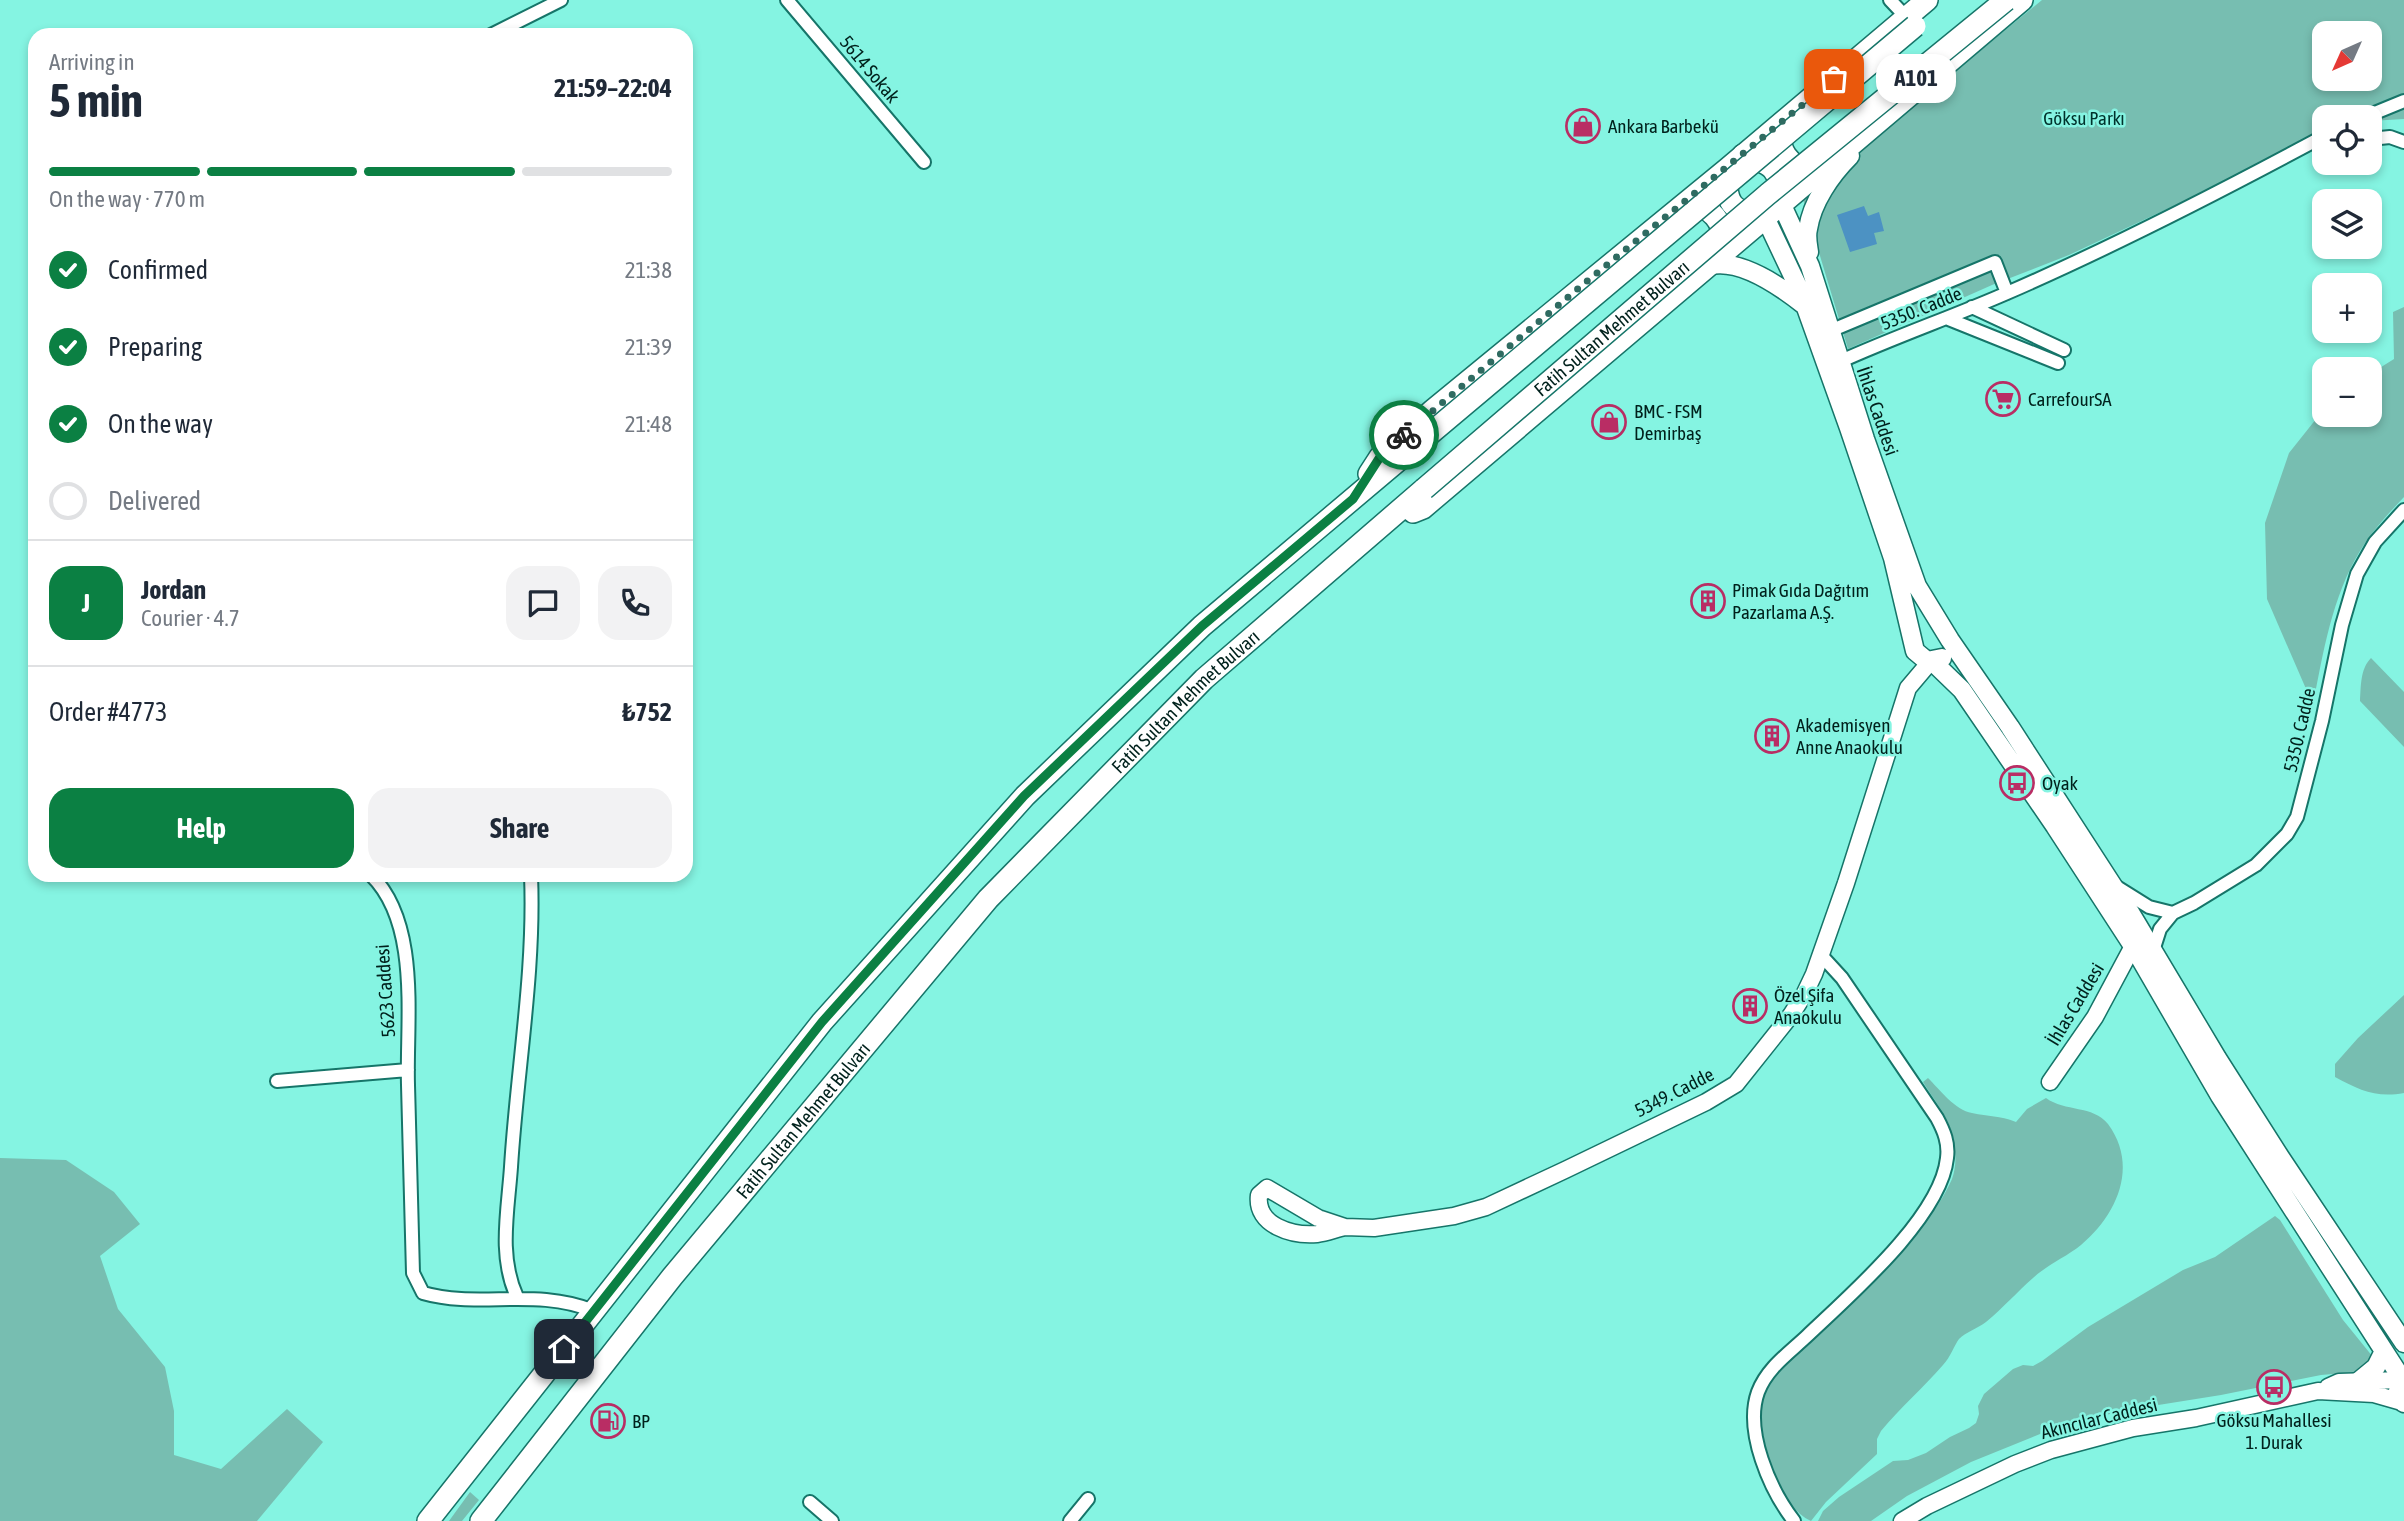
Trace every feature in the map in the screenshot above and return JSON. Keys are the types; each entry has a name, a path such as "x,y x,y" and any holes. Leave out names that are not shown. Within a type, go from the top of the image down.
{"highway":[{"path":"1353,499 1380,457 1398,441 1927,0"},
{"name":"Fatih Sultan Mehmet Bulvarı","path":"428,1521 822,1022 1024,796 1202,626 1945,0"},
{"name":"Fatih Sultan Mehmet Bulvarı","path":"481,1521 672,1277 988,899 1204,679 1768,194 2006,0"},
{"path":"1377,529 1423,508 2022,0"},
{"path":"1783,121 1780,139 1786,156 1802,168 1822,169"},
{"path":"1735,162 1768,164 1775,170 1779,178 1773,210"},
{"path":"1735,162 1726,192 1735,208 1742,212 1773,210"},
{"path":"1681,205 1701,207 1717,218 1723,240 1713,261"}],"main road":[{"path":"1810,266 1807,230 1827,185 1837,169 1914,90"},
{"name":"İhlas Caddesi","path":"1773,210 1810,266 1839,362 1917,586 2111,882 2152,958"},
{"name":"İhlas Caddesi","path":"1773,210 1893,558 1923,655"},
{"path":"1713,261 1734,266 1783,289 1804,305"},
{"path":"1923,655 1944,657 1948,652 1946,634 1926,628 1917,634 1923,655 1962,690 2133,946 2152,958 2402,1340"},
{"path":"2152,958 2220,1096 2403,1379 2398,1391 2403,1402"},
{"path":"2359,1381 2376,1367 2384,1351"}],"street":[{"path":"505,28 561,0"},
{"name":"5614 Sokak","path":"787,0 924,162"},
{"path":"1890,0 1907,18"},
{"path":"2382,110 2404,101"},
{"path":"2382,137 2390,136 2404,142"},
{"name":"5350. Cadde","path":"1839,362 2101,251 2312,142"},
{"name":"5350. Cadde","path":"2244,179 2312,151"},
{"path":"1830,331 1995,262 2007,293"},
{"path":"1972,307 2064,350"},
{"path":"1945,318 2058,363"},
{"name":"5350. Cadde","path":"2152,958 2160,929 2173,913 2256,865 2287,834 2297,817 2319,733 2342,625 2357,575 2375,542 2404,510"},
{"name":"5349. Cadde","path":"1345,1227 1319,1234 1285,1231 1264,1216 1259,1206 1259,1195 1267,1188 1318,1218 1345,1227 1374,1228 1454,1216 1486,1207 1736,1084 1791,1015 1805,993 1846,883 1908,688 1923,655"},
{"name":"5623 Caddesi","path":"379,882 389,900 403,944 410,1012 408,1070 413,1273 422,1293 440,1298 517,1297"},
{"path":"531,882 529,961 513,1127 505,1258 509,1281 517,1297 572,1302 594,1311"},
{"path":"2111,882 2149,907 2173,913"},
{"name":"İhlas Caddesi","path":"2050,1082 2095,1017 2133,946"},
{"path":"1794,1521 1770,1483 1760,1454 1754,1412 1758,1393 1769,1371 1836,1308 1909,1231 1932,1200 1947,1159 1945,1134 1937,1118 1842,978 1821,954"},
{"path":"277,1081 408,1070"},
{"name":"Akıncılar Caddesi","path":"1902,1521 1979,1480 2051,1450 2133,1428 2196,1418 2318,1391 2339,1382 2403,1379"},
{"name":"Akıncılar Caddesi","path":"2318,1391 2374,1394 2403,1402"},
{"path":"1070,1521 1088,1499"},
{"path":"810,1502 832,1521"}],"green space":[{"name":"Göksu Parkı","path":"2042,0 2404,0 2404,119 2382,120 2382,105 2312,105 2312,136 2199,194 2069,255 1992,285 1848,349 1802,196"},
{"path":"2404,307 2404,497 2365,544 2342,587 2330,626 2313,705 2267,599 2265,523 2289,453 2312,424 2312,427 2382,427 2382,366 2394,359 2393,312"},
{"path":"2371,658 2404,692 2404,747 2360,701 2363,673"},
{"path":"2404,995 2404,1093 2368,1092 2335,1077 2335,1064 2358,1038"},
{"path":"1928,1078 1954,1104 1972,1113 2016,1122 2027,1109 2046,1098 2102,1118 2117,1140 2122,1156 2120,1189 2114,1205 2094,1233 2081,1245 2038,1273 1986,1322 1959,1339 1946,1362 1881,1431 1877,1439 1877,1454 1826,1502 1811,1521 1791,1504 1775,1474 1762,1427 1763,1398 1775,1374 1830,1324 1898,1253 1919,1230 1945,1193 1955,1169 1954,1143 1944,1116 1923,1082"},
{"path":"0,1158 66,1160 114,1192 140,1224 100,1256 118,1309 165,1367 174,1411 174,1455 221,1469 287,1409 323,1442 257,1521 0,1521"},
{"path":"2275,1216 2343,1320 2373,1357 2373,1361 2356,1372 2321,1375 2127,1410 2076,1422 1971,1462 1907,1496 1871,1521 1818,1521 1823,1511 1839,1497 1893,1461 1908,1460 1926,1453 1976,1423 1978,1406 1984,1394 2013,1369 2023,1365 2033,1366 2042,1361 2088,1327 2183,1270 2215,1257"},
{"path":"470,1492 479,1500 462,1521 449,1521"}],"shaded area":[{"path":"1864,206 1868,216 1879,212 1884,231 1874,233 1877,244 1850,252 1837,215"}],"way so far":[{"path":"1404,435 1834,79"}],"place":[{"name":"A101","path":"1834,79"},
{"name":"Ankara Barbekü","path":"1583,126"},
{"name":"CarrefourSA","path":"2003,399"},
{"name":"BMC - FSM Demirbaş","path":"1609,422"},
{"name":"Pimak Gıda Dağıtım Pazarlama A.Ş.","path":"1708,601"},
{"name":"Akademisyen Anne Anaokulu","path":"1772,736"},
{"name":"Oyak","path":"2017,783"},
{"name":"Özel Şifa Anaokulu","path":"1750,1006"},
{"name":"Göksu Mahallesi 1. Durak","path":"2274,1387"},
{"name":"BP","path":"608,1421"}],"route":[{"path":"564,1349 822,1022 1024,796 1202,626 1353,499 1380,457 1404,435"}]}
